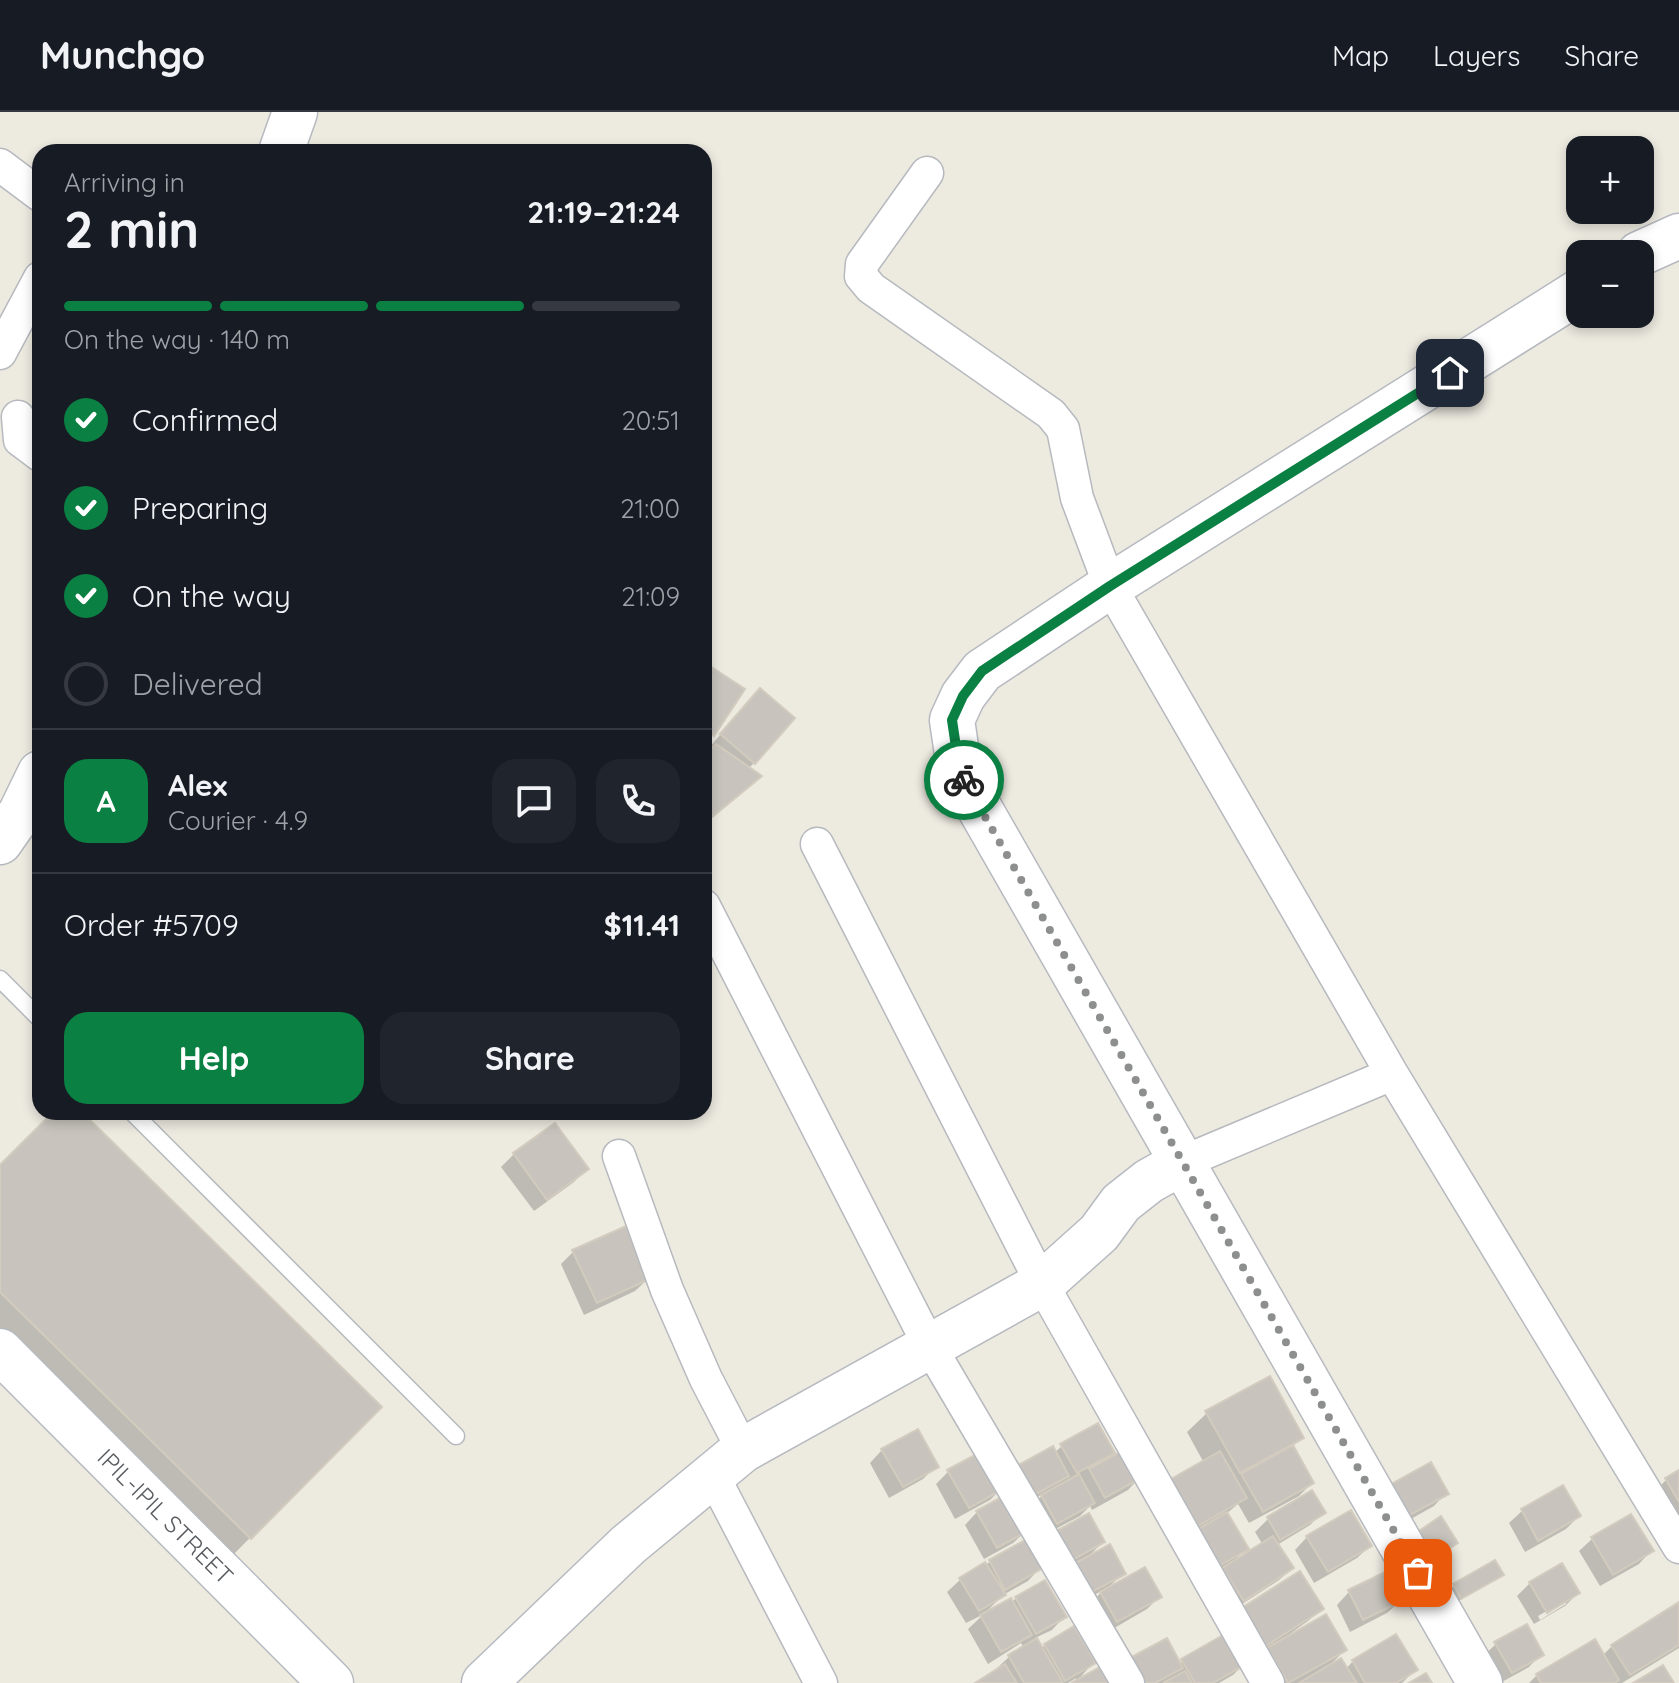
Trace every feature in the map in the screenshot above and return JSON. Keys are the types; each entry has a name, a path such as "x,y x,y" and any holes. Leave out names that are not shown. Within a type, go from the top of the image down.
{"street":[{"path":"284,144 295,112"},
{"path":"0,165 32,189"},
{"path":"927,173 862,264 861,276 871,288 1051,414 1063,429 1077,498 1110,586 1392,1074 1679,1547"},
{"path":"1654,247 1679,236"},
{"path":"0,353 32,293"},
{"path":"1480,1683 960,774 952,720 963,696 982,671 1110,586 1566,300"},
{"path":"19,414 20,440 32,449"},
{"path":"0,842 32,789"},
{"path":"817,844 1042,1284 1268,1683"},
{"path":"712,922 929,1345 1128,1683"},
{"path":"484,1683 628,1545 728,1462 929,1345 1042,1284 1099,1233 1121,1203 1149,1181 1183,1162 1392,1074"},
{"path":"619,1156 667,1290 706,1379 728,1462 821,1683"},
{"name":"IPIL-IPIL STREET","path":"0,1351 331,1683"}],"lane":[{"path":"0,979 32,1011"},
{"path":"140,1120 456,1436"}],"building":[{"path":"712,667 745,689 714,736 712,735"},
{"path":"760,688 795,718 755,764 720,734"},
{"path":"716,744 762,776 712,817 712,748"},
{"path":"45,1120 90,1120 382,1407 251,1539 0,1292 0,1165"},
{"path":"555,1123 589,1169 547,1200 513,1153"},
{"path":"626,1226 650,1279 597,1303 572,1250"},
{"path":"1270,1376 1304,1438 1240,1473 1205,1411"},
{"path":"1098,1423 1115,1453 1077,1473 1060,1444"},
{"path":"918,1429 939,1467 903,1487 881,1449"},
{"path":"1293,1445 1314,1483 1263,1512 1241,1474"},
{"path":"1053,1446 1069,1476 1031,1497 1015,1467"},
{"path":"1127,1448 1143,1477 1105,1498 1089,1469"},
{"path":"984,1450 1005,1488 969,1508 947,1470"},
{"path":"1220,1451 1247,1498 1198,1526 1171,1479"},
{"path":"1431,1462 1449,1494 1406,1517 1388,1486"},
{"path":"1679,1470 1679,1502 1665,1478"},
{"path":"1079,1474 1095,1503 1057,1524 1041,1495"},
{"path":"1563,1485 1581,1516 1538,1541 1521,1509"},
{"path":"1312,1490 1326,1513 1280,1540 1267,1517"},
{"path":"1007,1494 1028,1531 997,1548 976,1511"},
{"path":"1351,1510 1372,1546 1328,1572 1306,1536"},
{"path":"1227,1512 1249,1549 1219,1566 1197,1530"},
{"path":"1089,1513 1105,1542 1067,1563 1051,1534"},
{"path":"1631,1514 1654,1551 1613,1575 1591,1537"},
{"path":"1441,1516 1458,1543 1433,1559 1416,1533"},
{"path":"1273,1536 1294,1568 1244,1601 1222,1568"},
{"path":"1027,1539 1043,1568 1005,1590 989,1560"},
{"path":"1110,1544 1126,1574 1088,1594 1072,1565"},
{"path":"1495,1560 1504,1575 1461,1599 1453,1584"},
{"path":"985,1562 1006,1595 979,1611 959,1578"},
{"path":"1562,1563 1580,1593 1547,1613 1529,1582"},
{"path":"1145,1567 1162,1597 1117,1622 1100,1592"},
{"path":"1300,1571 1324,1609 1264,1647 1240,1609"},
{"path":"1387,1571 1402,1601 1363,1620 1348,1590"},
{"path":"1045,1580 1067,1617 1036,1634 1015,1597"},
{"path":"1011,1598 1032,1635 1001,1652 980,1615"},
{"path":"1679,1602 1679,1645 1630,1675 1611,1645"},
{"path":"1326,1614 1347,1650 1288,1683 1267,1648"},
{"path":"1527,1624 1544,1655 1512,1673 1494,1642"},
{"path":"1074,1626 1096,1663 1065,1681 1044,1644"},
{"path":"1230,1631 1248,1663 1213,1683 1195,1683 1181,1659"},
{"path":"1396,1634 1418,1670 1396,1683 1365,1683 1352,1660"},
{"path":"1037,1638 1063,1683 1024,1683 1008,1655"},
{"path":"1167,1638 1183,1668 1155,1683 1142,1683 1128,1659"},
{"path":"1595,1639 1619,1680 1615,1683 1541,1683 1536,1674"},
{"path":"1341,1658 1357,1683 1299,1683"},
{"path":"1005,1664 1017,1683 975,1683"},
{"path":"1663,1665 1674,1683 1633,1683"},
{"path":"1100,1667 1109,1683 1071,1683"},
{"path":"1185,1671 1192,1683 1163,1683"},
{"path":"1426,1673 1432,1683 1409,1683"}],"way so far":[{"path":"964,780 1418,1573"}],"route":[{"path":"964,780 960,774 952,720 963,696 982,671 1110,586 1450,373"}]}
